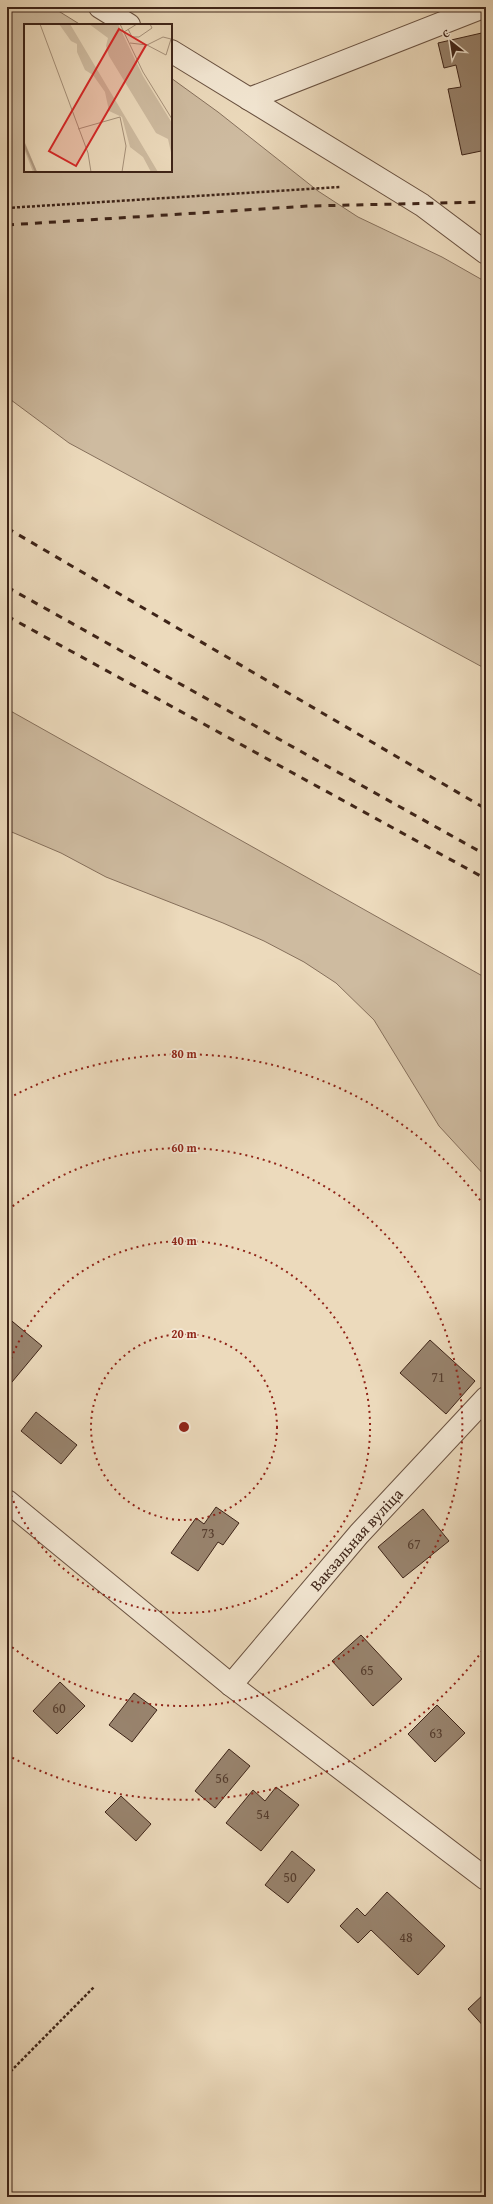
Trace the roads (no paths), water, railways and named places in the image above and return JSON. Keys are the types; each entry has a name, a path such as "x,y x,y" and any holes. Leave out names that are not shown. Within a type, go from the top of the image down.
{"street":[{"path":"100,7 127,24"},
{"path":"249,99 483,7"},
{"path":"172,52 422,205 486,253"},
{"name":"Вакзальная вуліца","path":"230,1685 359,1534 486,1398"},
{"path":"7,1501 230,1685 486,1879"}],"railway":[{"path":"7,225 309,206 486,202"},
{"path":"7,528 486,809"},
{"path":"7,587 486,855"},
{"path":"7,616 486,879"}]}
